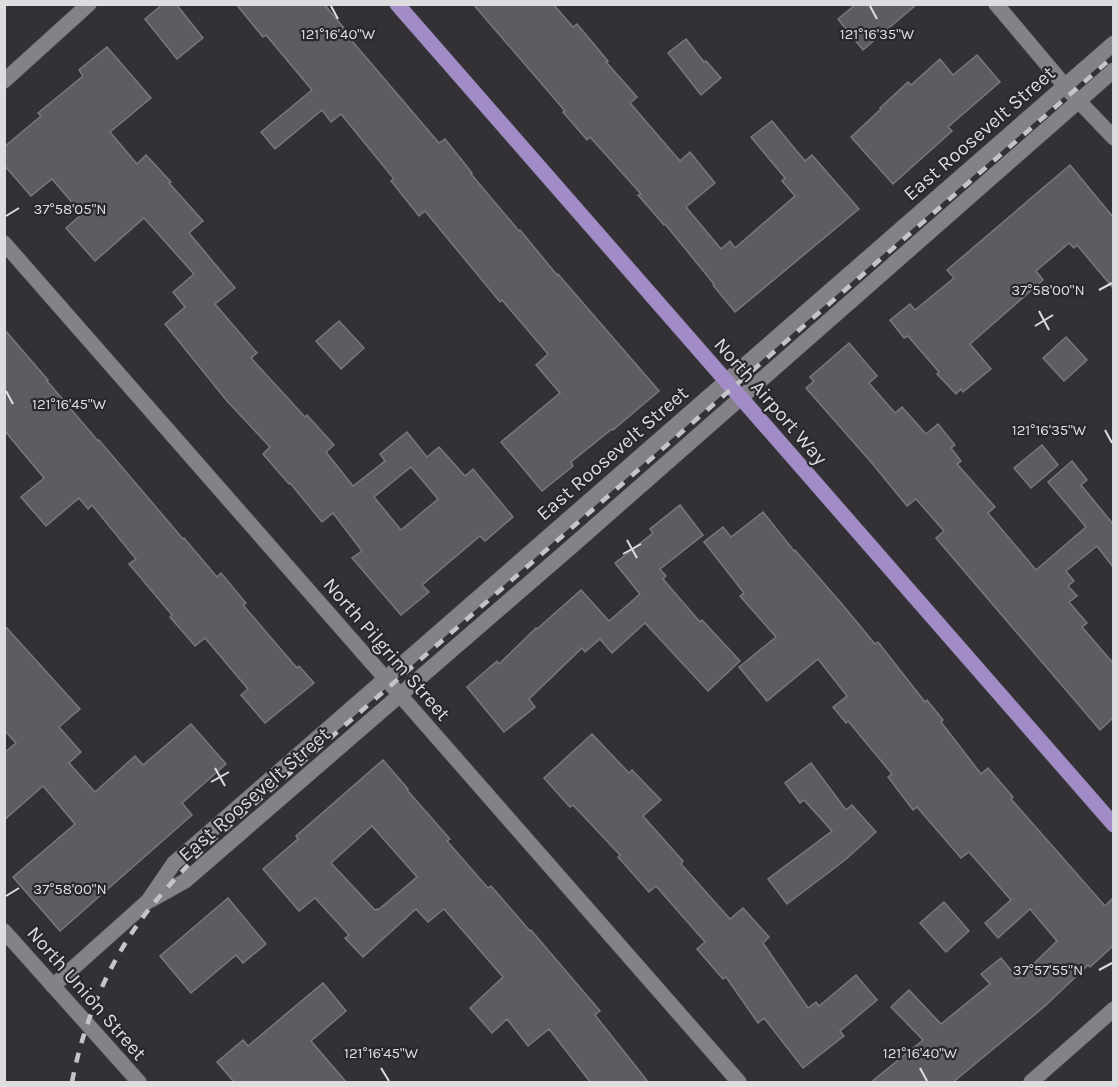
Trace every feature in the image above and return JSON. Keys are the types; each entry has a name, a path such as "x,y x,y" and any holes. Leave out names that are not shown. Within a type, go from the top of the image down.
{"main road":[{"name":"North Airport Way","path":"397,4 1113,825"}],"street":[{"path":"4,81 89,4"},
{"path":"996,4 1113,138"},
{"name":"East Roosevelt Street","path":"148,901 174,862 1113,43"},
{"name":"East Roosevelt Street","path":"53,986 148,901 185,881 1113,70"},
{"name":"North Pilgrim Street","path":"4,243 739,1083"},
{"name":"North Union Street","path":"4,931 138,1083"},
{"path":"1031,1083 1113,1009"}],"building":[{"path":"163,4 176,4 203,38 177,59 145,19"},
{"path":"236,4 324,4 348,33 346,34 439,143 445,139 519,231 659,391 571,462 573,466 542,491 501,442 560,393 536,365 548,354 502,300 500,302 425,211 419,216 391,181 394,179 341,114 331,122 322,110 275,149 261,132 312,90 266,35 263,37"},
{"path":"473,4 553,4 573,27 577,24 637,97 630,103 680,161 690,152 715,183 686,207 721,249 730,241 735,248 795,196 782,181 785,178 751,137 772,121 805,161 812,155 859,209 735,312 665,224 638,195 641,194 590,137 587,140"},
{"path":"856,4 917,4 863,50 838,19"},
{"path":"686,39 704,62 706,61 721,78 701,95 668,53"},
{"path":"107,47 151,98 110,132 137,164 146,155 203,221 189,233 235,288 215,304 257,353 251,358 334,445 326,452 353,486 385,461 380,454 407,432 427,457 439,447 465,476 473,469 513,517 485,541 480,536 422,585 429,592 401,615 352,558 362,551 333,513 322,522 263,454 270,447 227,401 165,324 185,307 173,292 194,274 144,218 95,261 66,228 82,214 52,179 31,196 4,165 4,147 41,116 38,113 83,76 79,70","holes":["411,467 438,499 401,530 374,497"]},
{"path":"977,55 1000,82 948,127 952,131 893,184 851,137 908,82 911,85 940,59 953,75"},
{"path":"1070,165 1113,217 1113,288 1077,245 1074,248 1069,243 1036,271 1043,280 970,344 991,369 963,392 961,389 956,394 937,374 939,372 908,336 904,338 890,320 910,304 915,310 954,278 947,270"},
{"path":"339,321 364,348 341,369 316,341"},
{"path":"4,329 183,539 217,577 221,573 246,603 243,605 297,668 299,666 314,683 265,723 241,695 248,689 205,638 195,646 170,617 172,615 129,564 136,559 92,505 88,509 79,498 46,526 21,497 44,478 4,430"},
{"path":"1066,337 1087,360 1064,381 1043,358"},
{"path":"849,343 877,376 869,383 895,413 902,407 926,434 938,424 955,445 951,448 961,461 957,464 995,507 988,513 1036,570 1086,527 1048,482 1072,461 1087,480 1081,485 1113,524 1113,567 1097,546 1066,571 1074,581 1068,586 1077,596 1069,602 1087,623 1082,627 1113,663 1113,718 1100,730 936,538 944,531 916,499 907,506 806,388 814,381 810,377"},
{"path":"1042,445 1058,465 1031,488 1014,468"},
{"path":"680,505 703,535 660,569 666,576 663,579 700,622 702,620 740,661 708,691 645,623 612,653 600,639 585,652 582,648 529,699 535,707 504,732 467,687 497,661 499,664 536,628 581,590 609,621 640,594 615,563 653,533 650,529"},
{"path":"763,512 875,644 878,642 925,702 927,700 981,774 988,768 1013,797 1011,799 1105,906 1113,898 1113,946 952,1083 870,1083 923,1040 891,1007 909,990 941,1024 990,984 981,974 1001,958 1018,979 1057,941 1030,909 998,938 985,923 1011,900 969,852 961,858 917,807 913,810 888,777 892,774 848,721 846,723 833,707 847,696 818,659 767,701 739,667 776,637 740,596 744,593 704,542 723,527 731,537"},
{"path":"4,625 80,709 59,727 81,752 69,763 95,792 135,756 143,765 191,724 226,764 182,803 192,815 60,931 13,877 75,824 43,786 4,820 4,753 16,743 4,730"},
{"path":"592,734 629,773 632,770 661,800 643,816 683,861 681,864 730,919 743,908 769,937 763,943 808,1008 816,1002 819,1006 856,975 877,1000 840,1031 844,1036 803,1068 764,1018 758,1023 726,977 723,979 697,949 705,942 656,886 649,892 618,857 620,855 573,805 570,807 544,778"},
{"path":"383,760 450,839 447,841 488,888 491,886 531,930 600,1011 595,1015 649,1083 591,1083 549,1029 528,1046 507,1019 492,1033 470,1008 503,977 444,909 428,922 416,909 363,957 345,938 349,935 315,898 299,911 263,869 298,839 296,836","holes":["372,826 417,877 378,910 375,910 331,863"]},
{"path":"811,763 846,810 852,805 876,832 845,860 787,904 768,879 832,831 804,800 800,803 785,783"},
{"path":"228,898 266,944 243,963 236,955 191,993 160,956"},
{"path":"944,902 969,931 946,952 920,923"},
{"path":"323,983 346,1011 311,1041 347,1083 235,1083 217,1062 243,1040 248,1046"}],"railway":[{"path":"72,1082 91,1013 111,969 150,908 205,847 1114,56"}]}
